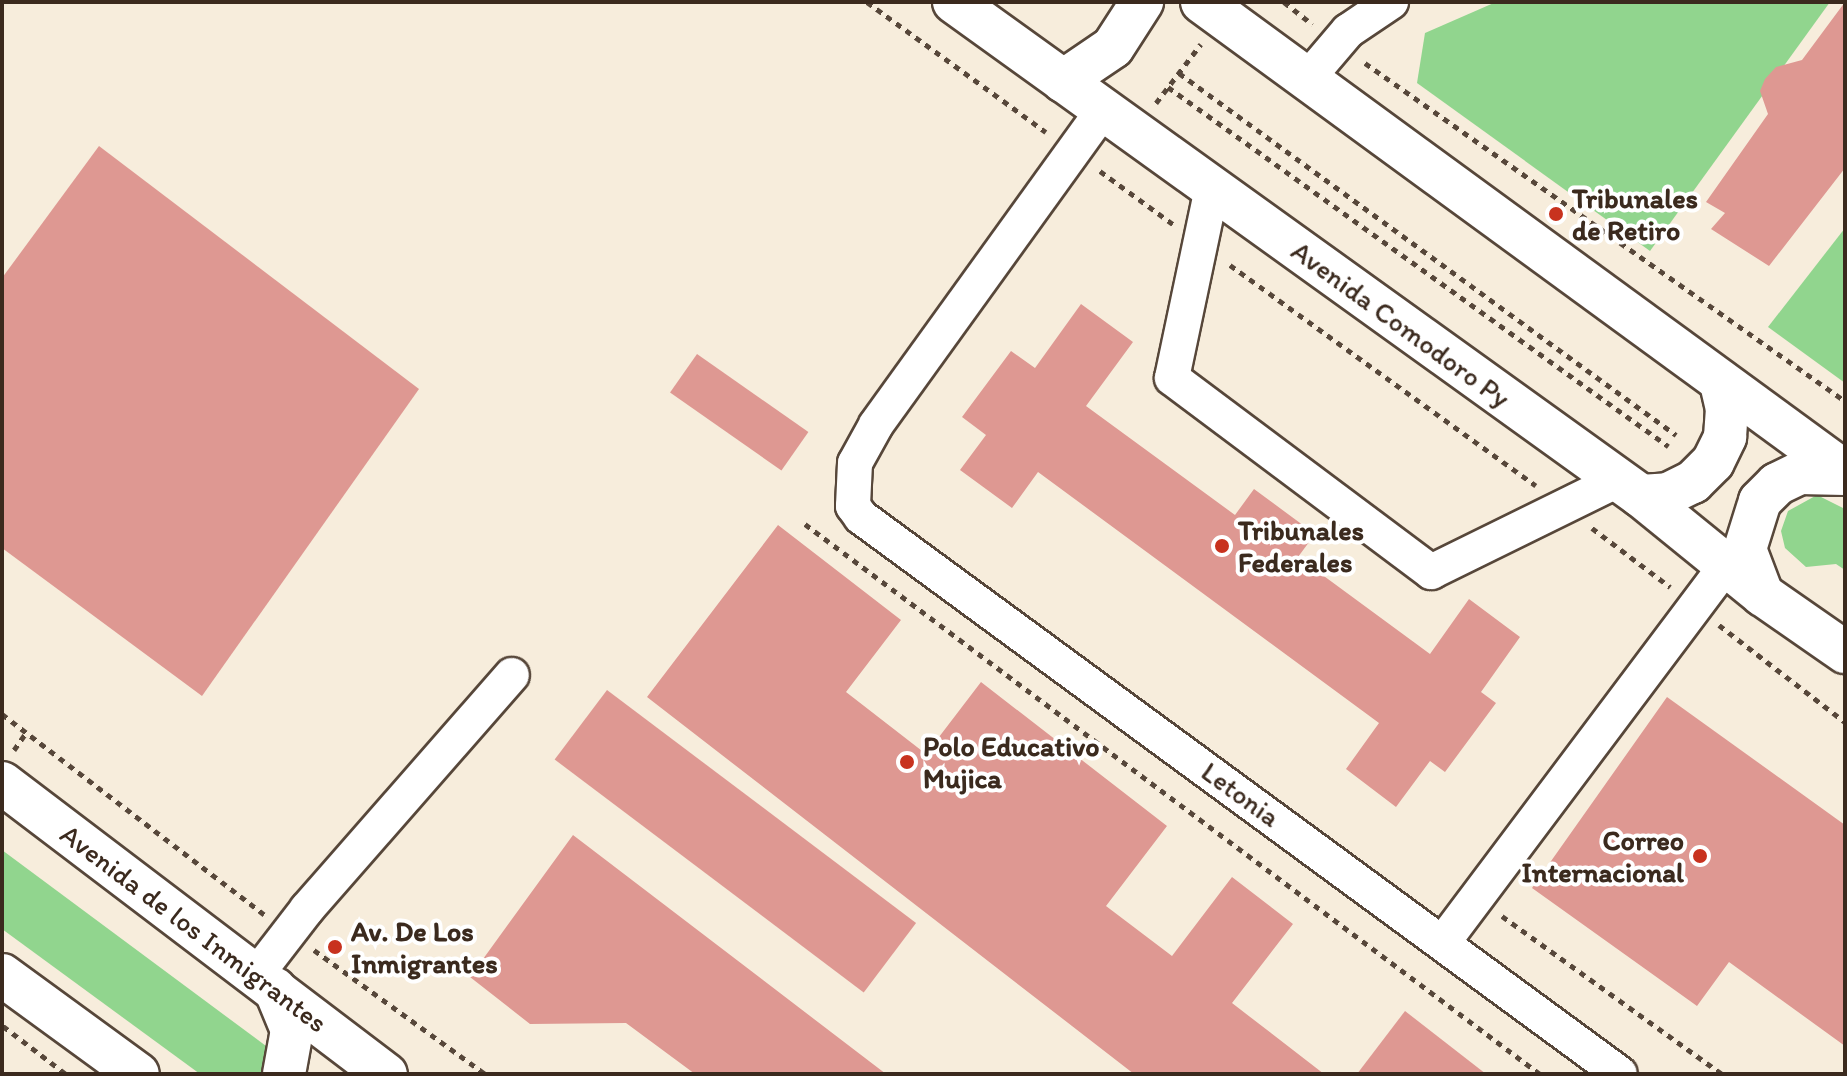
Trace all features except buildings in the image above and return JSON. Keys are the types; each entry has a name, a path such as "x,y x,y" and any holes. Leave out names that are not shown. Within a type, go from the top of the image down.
{"main road":[{"name":"Avenida Comodoro Py","path":"954,2 1630,488 1763,595 1839,649"},
{"path":"1063,81 1106,54 1128,31 1142,2"},
{"path":"1211,9 1845,473"},
{"path":"1630,488 1668,494 1693,482 1713,462 1725,437 1727,409 1721,382"},
{"path":"1763,595 1745,549 1760,501 1800,473 1845,473"},
{"name":"Avenida de los Inmigrantes","path":"2,783 386,1074"},
{"path":"2,975 138,1074"},
{"path":"266,981 292,1030 284,1074"}],"street":[{"path":"1308,78 1336,43 1394,3"},
{"path":"1073,152 1119,121"},
{"name":"Letonia","path":"1073,152 876,425 850,479 853,506 861,517 1444,941 1620,1074"},
{"path":"1212,188 1172,378 1431,572 1565,507 1630,488"},
{"path":"1444,941 1693,604 1727,564"},
{"path":"266,981 289,932 512,675"}],"path":[{"path":"867,2 1565,507 1845,722"},
{"path":"1284,2 1336,43 1845,401"},
{"path":"1106,176 1119,121 1168,87 1179,73 1211,9"},
{"path":"1179,73 1676,435"},
{"path":"1168,87 1668,446"},
{"path":"805,524 1540,1074"},
{"path":"2,714 289,932 485,1074"},
{"path":"1476,898 1722,1074"},
{"path":"2,1025 66,1074"}],"green space":[{"path":"1496,2 1830,2 1650,251 1417,83 1425,33"},
{"path":"1845,228 1845,383 1768,327"},
{"path":"1817,495 1845,509 1845,570 1836,564 1806,567 1785,548 1781,531 1788,511"},
{"path":"2,850 266,1046 267,1074 200,1074 2,929"}],"place":[{"name":"Tribunales de Retiro","path":"1556,214"},
{"name":"Tribunales Federales","path":"1222,546"},
{"name":"Polo Educativo Mujica","path":"907,762"},
{"name":"Correo Internacional","path":"1700,856"},
{"name":"Av. De Los Inmigrantes","path":"335,947"}]}
